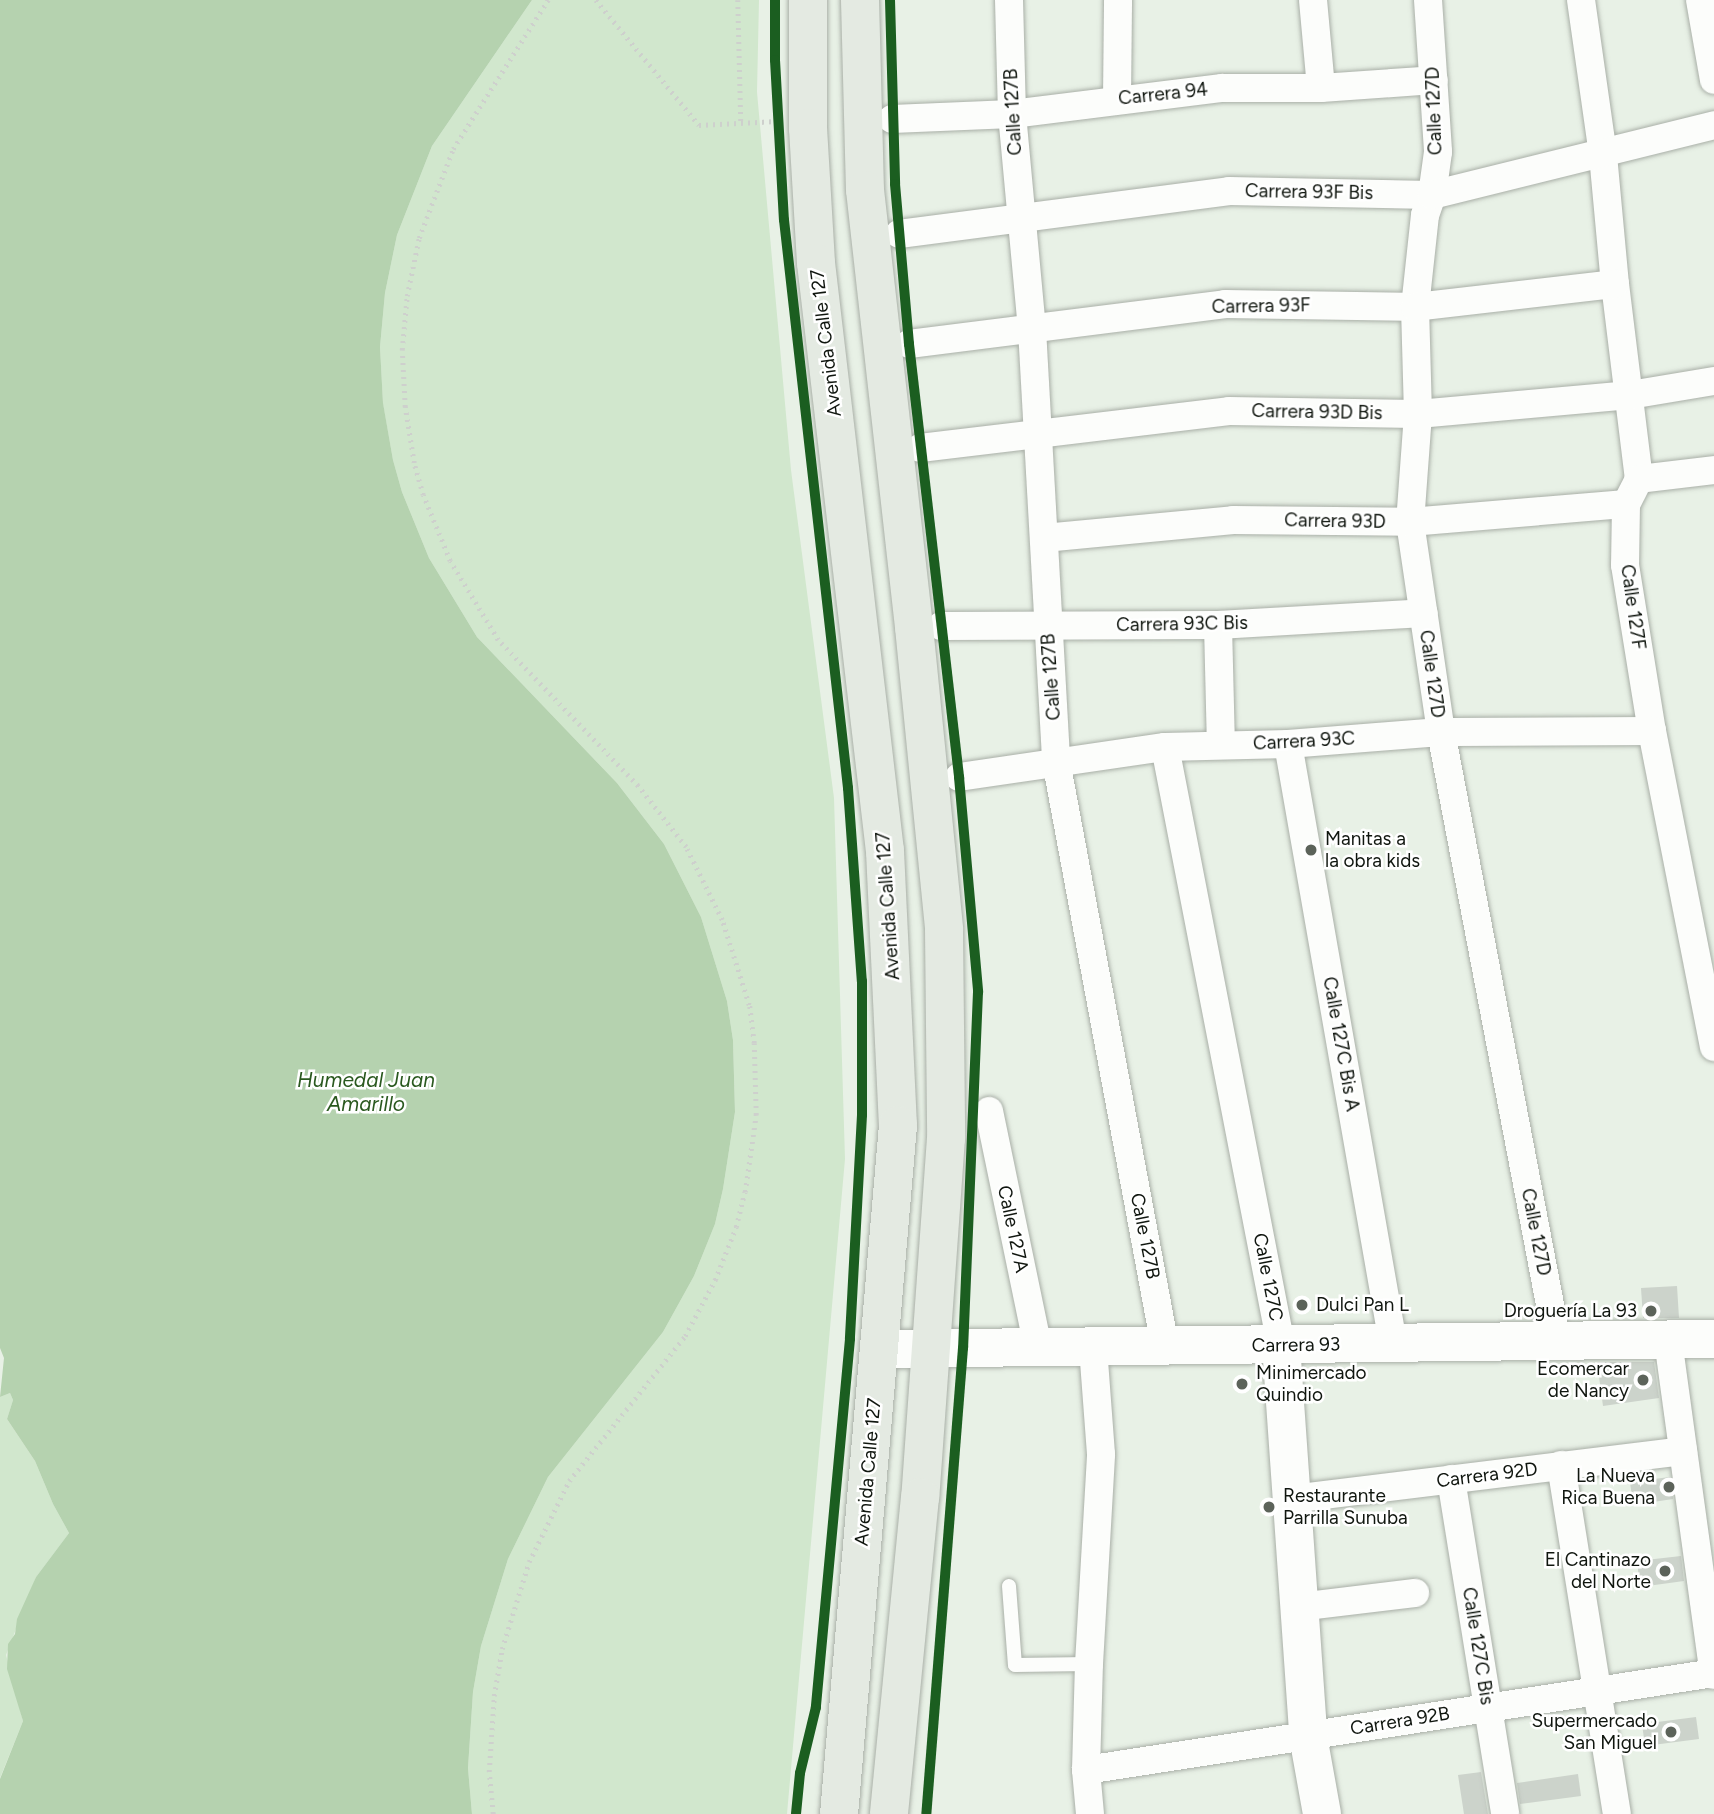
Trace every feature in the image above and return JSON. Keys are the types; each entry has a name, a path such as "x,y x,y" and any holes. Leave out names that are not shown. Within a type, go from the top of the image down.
{"main road":[{"name":"Avenida Calle 127","path":"808,0 808,128 816,263 875,754 892,942 898,1125 839,1814"},
{"path":"860,0 865,190 944,930 946,1138 932,1348 889,1814"}],"street":[{"name":"Calle 127B","path":"1009,0 1012,114 1032,329 1056,761 1165,1346"},
{"path":"1117,99 1118,0"},
{"path":"1313,0 1321,88"},
{"name":"Calle 127D","path":"1428,0 1438,152 1432,195 1425,215 1415,307 1418,414 1410,522 1441,732 1557,1341"},
{"path":"1581,0 1603,155 1615,284 1640,480 1714,470"},
{"path":"1700,0 1714,80"},
{"name":"Carrera 94","path":"892,119 1012,114 1222,88 1321,88 1434,80"},
{"name":"Carrera 93F Bis","path":"899,234 1229,191 1432,195 1603,155 1714,125"},
{"name":"Carrera 93F","path":"908,344 1225,304 1415,307 1615,284"},
{"name":"Carrera 93D Bis","path":"920,448 1229,411 1418,414 1630,395 1714,382"},
{"name":"Calle 127F","path":"1640,480 1626,504 1625,565 1652,731 1705,940 1714,1047"},
{"name":"Carrera 93D","path":"1044,538 1233,520 1410,522 1626,504"},
{"name":"Carrera 93C Bis","path":"941,626 1217,625 1424,613"},
{"path":"1217,625 1221,745"},
{"name":"Carrera 93C","path":"959,777 1165,747 1288,744 1441,732 1652,731"},
{"name":"Calle 127C Bis A","path":"1288,744 1393,1343"},
{"name":"Calle 127C","path":"1165,747 1281,1345 1308,1735 1322,1814"},
{"name":"Calle 127A","path":"989,1111 1038,1347"},
{"name":"Carrera 93","path":"879,1349 1714,1339"},
{"path":"1668,1340 1714,1674"},
{"path":"1090,1814 1086,1770 1089,1664 1101,1454 1093,1347"},
{"name":"Carrera 92D","path":"1292,1499 1683,1451"},
{"path":"1561,1465 1617,1814"},
{"name":"Calle 127C Bis","path":"1451,1479 1505,1814"},
{"path":"1300,1607 1415,1593"},
{"name":"Carrera 92B","path":"1086,1770 1714,1674"}],"lane":[{"path":"1009,1586 1014,1665 1089,1664"}],"path":[{"path":"596,0 699,125 778,121"},
{"path":"738,0 741,123"},
{"path":"493,1814 489,1772 494,1696 502,1650 529,1562 569,1480 685,1336 711,1289 736,1227 750,1165 756,1115 754,1043 749,1005 722,920 686,847 638,786 498,640 450,561 423,495 414,463 405,407 402,350 407,296 419,238 453,149 546,1"},
{"path":"778,109 779,133"}],"shaded area":[{"path":"532,0 759,0 757,92 791,470 834,798 845,1159 787,1814 472,1814 468,1768 473,1692 481,1646 508,1559 548,1477 663,1332 694,1276 715,1224 735,1112 733,1040 727,1001 701,917 664,844 617,783 477,637 429,558 402,492 393,460 383,404 380,347 385,293 397,235 432,146"},
{"path":"10,1393 13,1400 7,1419 35,1461 69,1533 36,1577 6,1655 23,1721 0,1778 0,1397"}],"water":[{"name":"Humedal Juan Amarillo","path":"0,0 532,0 432,146 397,235 385,293 380,347 383,403 393,460 402,492 429,558 477,637 617,783 664,844 701,917 727,1001 733,1040 735,1112 715,1224 694,1276 663,1332 548,1477 508,1559 481,1646 473,1692 468,1768 472,1814 0,1814 0,1779 23,1721 7,1669 8,1644 15,1634 17,1619 36,1577 69,1533 35,1461 7,1419 13,1400 10,1393 0,1397 4,1358 0,1348"}],"building":[{"path":"1677,1286 1679,1318 1643,1318 1641,1288"},
{"path":"1597,1362 1654,1362 1659,1398 1603,1406"},
{"path":"1670,1477 1673,1499 1633,1505 1630,1482"},
{"name":"El Cantinazo del Norte","path":"1681,1556 1684,1581 1640,1587 1637,1561"},
{"name":"Supermercado San Miguel","path":"1696,1717 1699,1739 1645,1746 1642,1724"},
{"path":"1481,1772 1488,1814 1464,1814 1458,1775"},
{"path":"1578,1774 1581,1796 1520,1804 1517,1783"}],"cycle path":[{"path":"775,0 775,60 784,220 848,788 862,981 862,1115 850,1339 816,1707 800,1773 796,1814"},
{"path":"890,0 895,184 909,344 959,777 978,992 963,1348 926,1814"}],"place":[{"name":"Manitas a la obra kids","path":"1311,850"},
{"name":"Dulci Pan L","path":"1302,1305"},
{"name":"Droguería La 93","path":"1651,1311"},
{"name":"Ecomercar de Nancy","path":"1643,1380"},
{"name":"Minimercado Quindio","path":"1242,1384"},
{"name":"La Nueva Rica Buena","path":"1669,1487"},
{"name":"Restaurante Parrilla Sunuba","path":"1269,1507"},
{"name":"El Cantinazo del Norte","path":"1665,1571"},
{"name":"Supermercado San Miguel","path":"1671,1732"}]}
